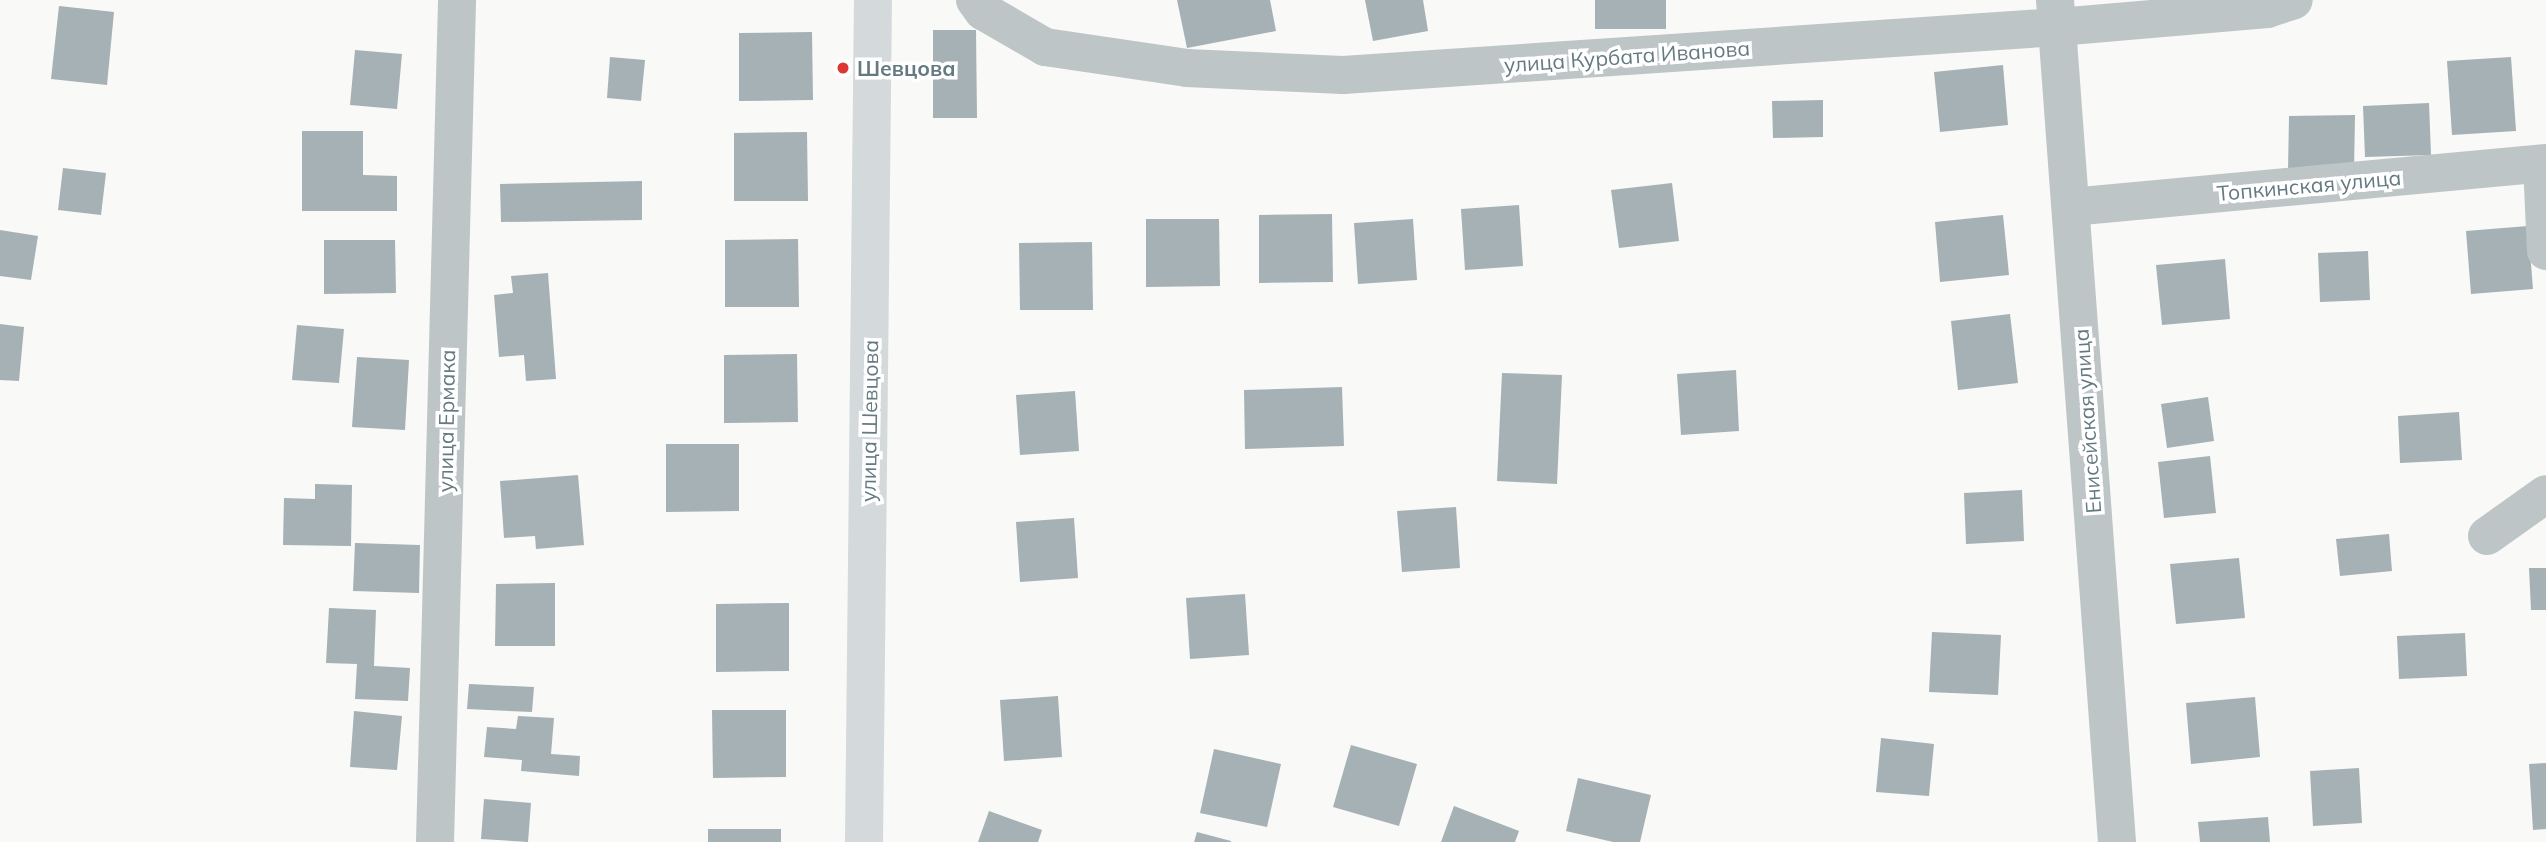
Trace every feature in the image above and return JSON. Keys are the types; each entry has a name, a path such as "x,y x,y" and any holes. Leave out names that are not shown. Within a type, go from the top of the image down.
{"main road":[{"name":"улица Шевцова","path":"864,842 873,0"}],"street":[{"name":"улица Ермака","path":"435,842 457,0"},
{"name":"улица Курбата Иванова","path":"975,0 983,11 1045,47 1187,68 1343,75 2056,14 2267,9 2294,0"},
{"name":"Енисейская улица","path":"2056,14 2117,842"},
{"name":"Топкинская улица","path":"2071,207 2544,163"},
{"path":"2544,163 2546,251"},
{"path":"2487,536 2546,494"}],"building":[{"path":"1177,0 1270,0 1276,31 1187,48"},
{"path":"1365,0 1423,0 1428,31 1373,41"},
{"path":"1595,0 1666,0 1666,29 1595,29"},
{"path":"59,6 114,12 107,85 51,79"},
{"path":"933,30 976,30 977,118 933,118"},
{"path":"812,32 813,100 739,101 739,33"},
{"path":"355,50 402,54 397,109 350,105"},
{"path":"610,57 645,60 641,101 607,98"},
{"path":"2511,57 2516,131 2452,135 2447,61"},
{"path":"2003,65 2008,125 1940,132 1934,72"},
{"path":"1823,100 1823,137 1773,138 1772,101"},
{"path":"2429,103 2431,155 2365,157 2363,106"},
{"path":"2355,115 2354,171 2288,171 2289,116"},
{"path":"302,131 363,131 363,175 397,176 397,211 302,211"},
{"path":"807,132 808,201 734,201 734,133"},
{"path":"63,168 106,173 101,215 58,210"},
{"path":"642,181 642,220 501,222 500,184"},
{"path":"1672,183 1679,241 1619,248 1611,190"},
{"path":"1519,205 1523,266 1465,270 1461,209"},
{"path":"1332,214 1333,282 1259,283 1259,215"},
{"path":"2003,215 2009,275 1940,282 1935,222"},
{"path":"1146,219 1219,219 1220,286 1146,287"},
{"path":"1413,219 1417,280 1358,284 1354,223"},
{"path":"2528,226 2533,289 2471,294 2466,231"},
{"path":"0,230 38,236 31,280 0,276"},
{"path":"798,239 799,307 725,307 725,240"},
{"path":"324,240 395,240 396,293 324,294"},
{"path":"1092,242 1093,310 1020,310 1019,243"},
{"path":"2368,251 2370,300 2320,302 2318,253"},
{"path":"2225,259 2230,319 2162,325 2156,265"},
{"path":"548,273 556,379 526,381 524,355 499,357 494,295 513,293 511,276"},
{"path":"2010,314 2018,383 1958,390 1951,321"},
{"path":"0,324 24,327 19,381 0,380"},
{"path":"297,325 344,329 339,383 292,380"},
{"path":"797,354 798,422 724,423 724,355"},
{"path":"357,357 409,360 405,430 352,427"},
{"path":"1736,370 1739,431 1681,435 1677,374"},
{"path":"1502,373 1562,375 1557,484 1497,481"},
{"path":"1342,387 1344,446 1245,449 1244,390"},
{"path":"1075,391 1079,451 1020,455 1016,395"},
{"path":"2208,397 2214,441 2167,448 2161,404"},
{"path":"2459,412 2462,460 2400,463 2398,416"},
{"path":"666,444 739,444 739,511 666,512"},
{"path":"2210,456 2216,513 2164,518 2158,462"},
{"path":"578,475 584,545 536,549 535,536 504,538 500,481"},
{"path":"315,484 352,485 351,546 283,545 284,498 315,499"},
{"path":"2022,490 2024,541 1966,544 1964,493"},
{"path":"1456,507 1460,568 1402,572 1397,511"},
{"path":"1074,518 1078,578 1020,582 1016,522"},
{"path":"2389,534 2392,571 2340,576 2336,539"},
{"path":"355,543 420,545 419,593 353,591"},
{"path":"2239,558 2245,618 2176,624 2170,564"},
{"path":"2529,568 2546,568 2546,610 2531,610"},
{"path":"555,583 555,646 495,646 496,584"},
{"path":"1245,594 1249,655 1190,659 1186,598"},
{"path":"789,603 789,671 716,672 716,604"},
{"path":"329,608 376,610 374,666 410,668 408,701 355,699 357,664 326,663"},
{"path":"1932,632 2001,635 1998,695 1929,692"},
{"path":"2465,633 2467,676 2399,679 2397,636"},
{"path":"469,684 534,687 532,712 467,709"},
{"path":"1058,696 1062,757 1004,761 1000,700"},
{"path":"2255,697 2260,757 2191,764 2186,703"},
{"path":"712,710 786,710 786,777 713,778"},
{"path":"354,711 402,716 397,770 350,767"},
{"path":"518,716 554,718 551,754 580,756 579,776 521,771 522,760 484,757 487,727 516,729"},
{"path":"1881,738 1934,744 1929,796 1876,792"},
{"path":"1351,745 1417,764 1399,826 1333,807"},
{"path":"1214,749 1281,764 1267,827 1200,813"},
{"path":"2546,763 2546,829 2533,830 2529,764"},
{"path":"2359,768 2362,823 2313,826 2310,771"},
{"path":"1578,778 1651,795 1640,842 1613,842 1566,831"},
{"path":"484,799 531,803 528,842 481,839"},
{"path":"1454,806 1519,831 1515,842 1441,842"},
{"path":"989,811 1042,830 1038,842 978,842"},
{"path":"2268,817 2270,842 2200,842 2198,822"},
{"path":"708,829 781,829 781,842 708,842"},
{"path":"1197,832 1231,841 1231,842 1194,842"}],"place":[{"name":"Шевцова","path":"843,68"}]}
